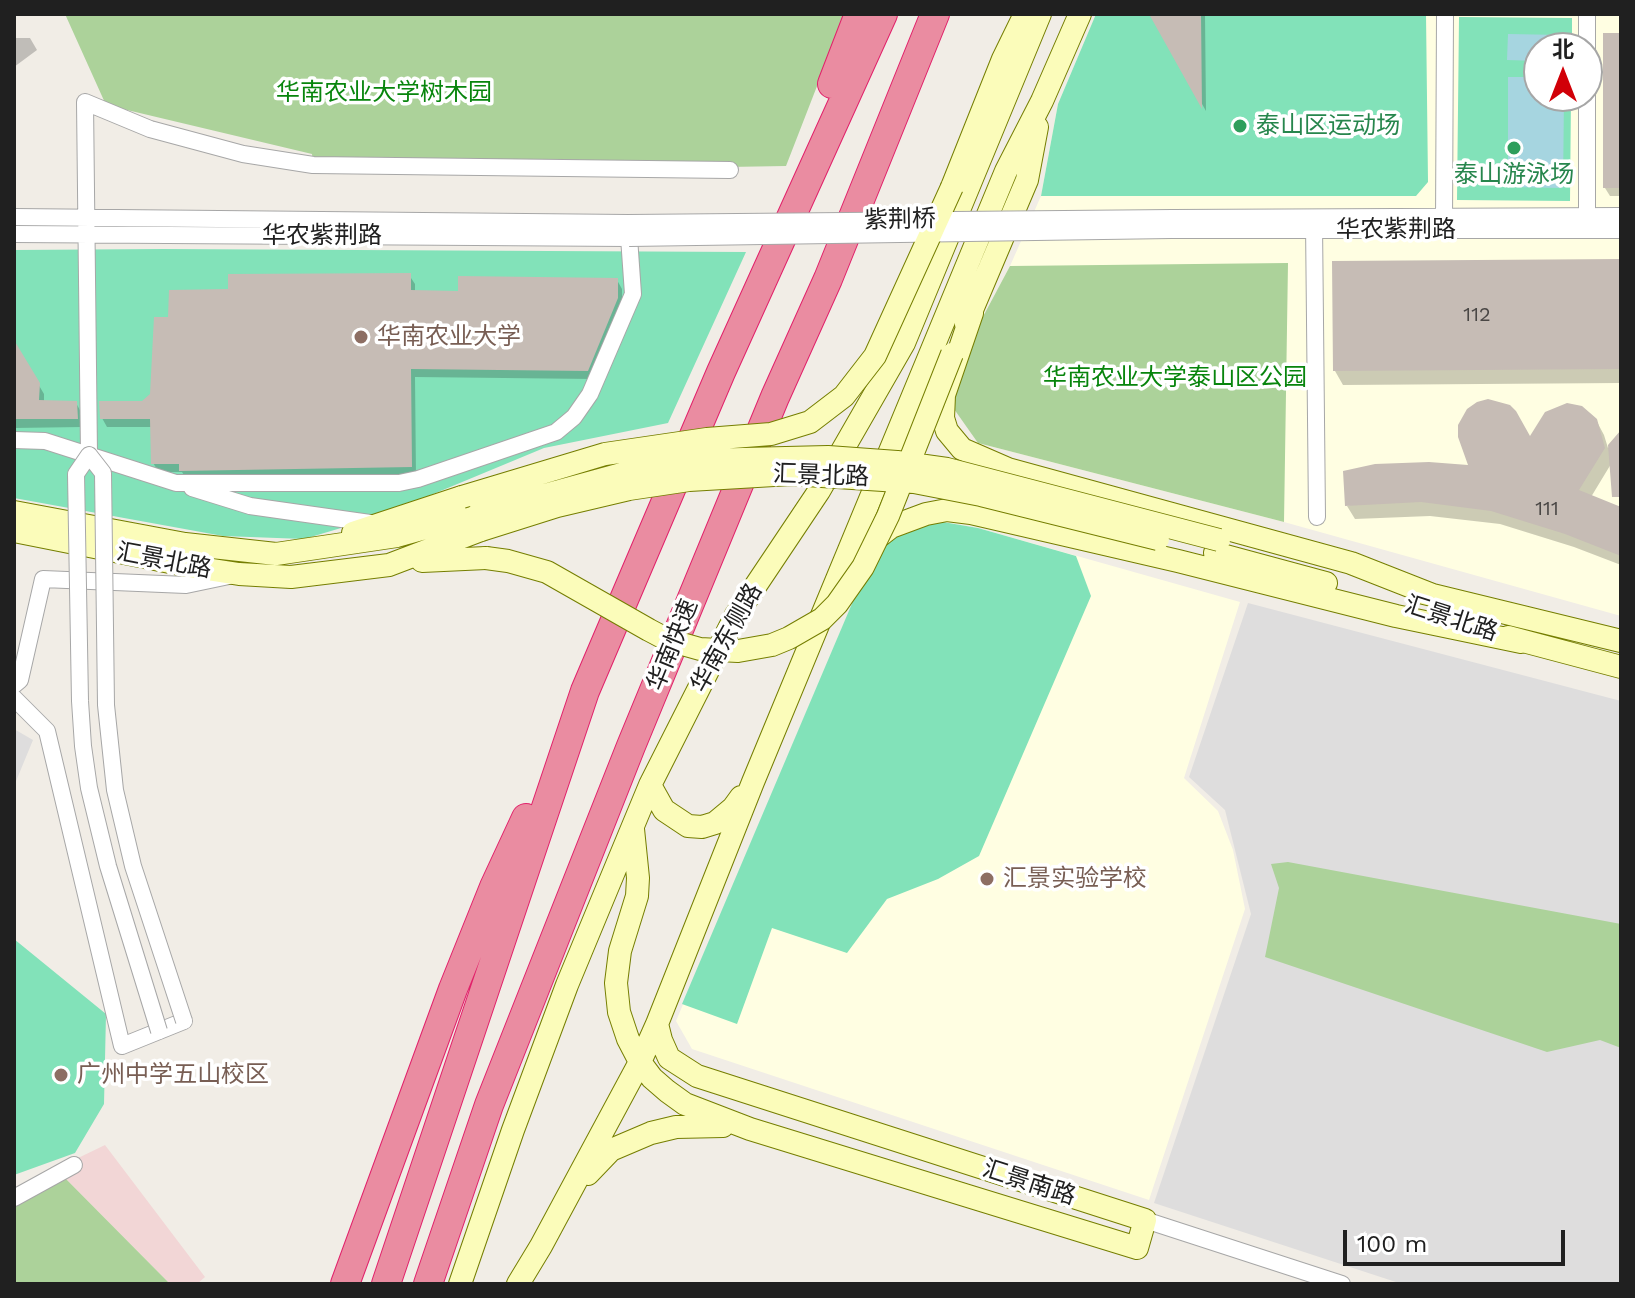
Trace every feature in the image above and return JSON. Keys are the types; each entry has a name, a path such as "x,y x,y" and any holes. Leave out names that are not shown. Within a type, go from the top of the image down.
{"highway":[{"path":"721,372 859,14"},
{"path":"345,1284 453,989 494,887 585,691 721,372 883,14"},
{"name":"华南快速","path":"428,1284 489,1105 620,775 775,397 828,279 935,14"},
{"path":"828,279 957,14"},
{"path":"386,1284 585,691"}],"street":[{"path":"306,550 462,497 605,454 707,439 771,434 810,422 844,396 875,356 952,187 1003,59 1025,14"},
{"name":"华南东侧路","path":"460,1284 567,985 650,785 736,615 819,491 904,343 1040,14"},
{"path":"518,1284 640,1062 657,1024 826,603 1006,171 1042,101 1080,14"},
{"path":"1444,224 1445,14"},
{"path":"1587,14 1587,223"},
{"path":"389,565 448,558 486,558 517,563 547,572 668,640 700,649 738,651 772,645 822,619 837,604 863,567 888,516 952,354 1027,180 1042,101"},
{"path":"159,1031 108,866 89,788 83,746 76,474 89,455 85,102 150,129 243,154 313,165 730,170"},
{"name":"华农紫荆路","path":"1172,224 1587,223 1621,216"},
{"name":"华农紫荆路","path":"14,217 86,226 629,230"},
{"name":"华农紫荆路","path":"1587,223 1621,230"},
{"name":"紫荆桥","path":"629,230 1172,224"},
{"path":"1314,224 1317,517"},
{"name":"华农紫荆路","path":"14,234 86,226"},
{"path":"176,483 399,483 556,432 574,417 590,394 633,294 629,230"},
{"path":"972,313 944,395 943,418 947,431 962,449 1008,469 1351,563 1435,596"},
{"path":"14,440 45,441 250,506 378,524"},
{"path":"14,698 47,731 122,1046 184,1021 133,866 115,790 106,705 103,473 89,455"},
{"name":"汇景北路","path":"14,512 134,536 276,554 480,522 629,489 689,480 791,474 914,482 1217,546 1621,641"},
{"path":"826,603 863,550 879,536 907,520 947,510 1178,561 1396,616 1521,642"},
{"name":"汇景北路","path":"14,531 239,574 291,577 389,565 480,522"},
{"name":"汇景北路","path":"1217,546 1521,642 1621,667"},
{"path":"14,685 20,680 43,579 186,585 239,574"},
{"path":"650,785 664,810 675,820 688,826 702,827 725,815 753,782"},
{"path":"633,828 637,896 620,951 616,983 619,1012 628,1039 652,1078 685,1104 750,1129"},
{"name":"汇景南路","path":"657,1024 669,1058 681,1068 715,1083 1342,1284"},
{"path":"562,1206 597,1163 611,1150 631,1140 676,1127 697,1125 750,1129"},
{"name":"汇景南路","path":"750,1129 1137,1248 1145,1220"},
{"path":"14,1198 74,1165"}],"shaded area":[{"path":"1096,14 1621,14 1621,616 1284,522 978,443 955,369 1010,266 1041,196 1058,104"},
{"name":"汇景实验学校","path":"943,522 978,528 1240,602 1184,778 1218,811 1233,850 1245,909 1149,1200 692,1049 676,1021 876,547"},
{"path":"1248,603 1621,701 1621,1284 1402,1284 1154,1203 1251,914 1225,810 1189,777"},
{"path":"14,729 33,740 14,786"},
{"path":"105,1145 205,1277 197,1284 170,1284 64,1177 14,1189"}],"green space":[{"name":"华南农业大学树木园","path":"65,14 845,14 786,166 314,174 312,154 106,105"},
{"name":"泰山区运动场","path":"1096,14 1426,14 1428,182 1416,196 1041,196 1058,104"},
{"name":"泰山游泳场","path":"1459,17 1572,18 1572,32 1523,32 1523,112 1571,112 1570,201 1457,200"},
{"path":"14,250 746,252 668,423 544,448 378,517 304,539 223,536 14,498"},
{"name":"华南农业大学泰山区公园","path":"1288,263 1284,522 978,443 954,409 955,369 1010,266"},
{"path":"943,522 978,528 1076,556 1091,596 979,856 938,879 887,899 847,953 772,928 737,1024 682,1004 876,547 916,526"},
{"path":"1288,862 1621,924 1621,1048 1600,1040 1547,1052 1265,957 1279,888 1271,864"},
{"name":"广州中学五山校区","path":"14,939 106,1014 104,1104 75,1153 14,1175"},
{"path":"64,1177 170,1284 14,1284 14,1205"}],"water":[{"path":"1508,34 1523,34 1523,60 1507,60"},
{"path":"1508,77 1523,77 1523,112 1564,112 1563,188 1508,187"}],"building":[{"path":"1149,14 1201,14 1202,109"},
{"path":"1603,33 1621,33 1621,188 1603,188"},
{"path":"1621,259 1621,369 1333,371 1332,261"},
{"path":"411,273 411,290 458,291 458,276 618,278 618,298 588,371 411,369 412,467 179,471 179,464 151,464 150,419 100,419 99,401 142,401 150,394 154,317 168,317 169,290 228,289 228,274"},
{"path":"14,340 40,383 39,400 77,401 78,419 14,419"},
{"path":"1488,399 1510,405 1530,436 1545,412 1567,403 1582,406 1597,419 1605,448 1579,490 1621,507 1621,556 1565,534 1491,511 1421,502 1345,506 1343,471 1375,464 1429,462 1468,465 1458,437 1458,425 1467,409"},
{"path":"1621,430 1621,497 1612,497 1608,445"}],"place":[{"name":"泰山区运动场","path":"1240,126"},
{"name":"泰山游泳场","path":"1514,148"},
{"name":"华南农业大学","path":"361,337"},
{"name":"汇景实验学校","path":"987,879"},
{"name":"广州中学五山校区","path":"61,1075"}]}
